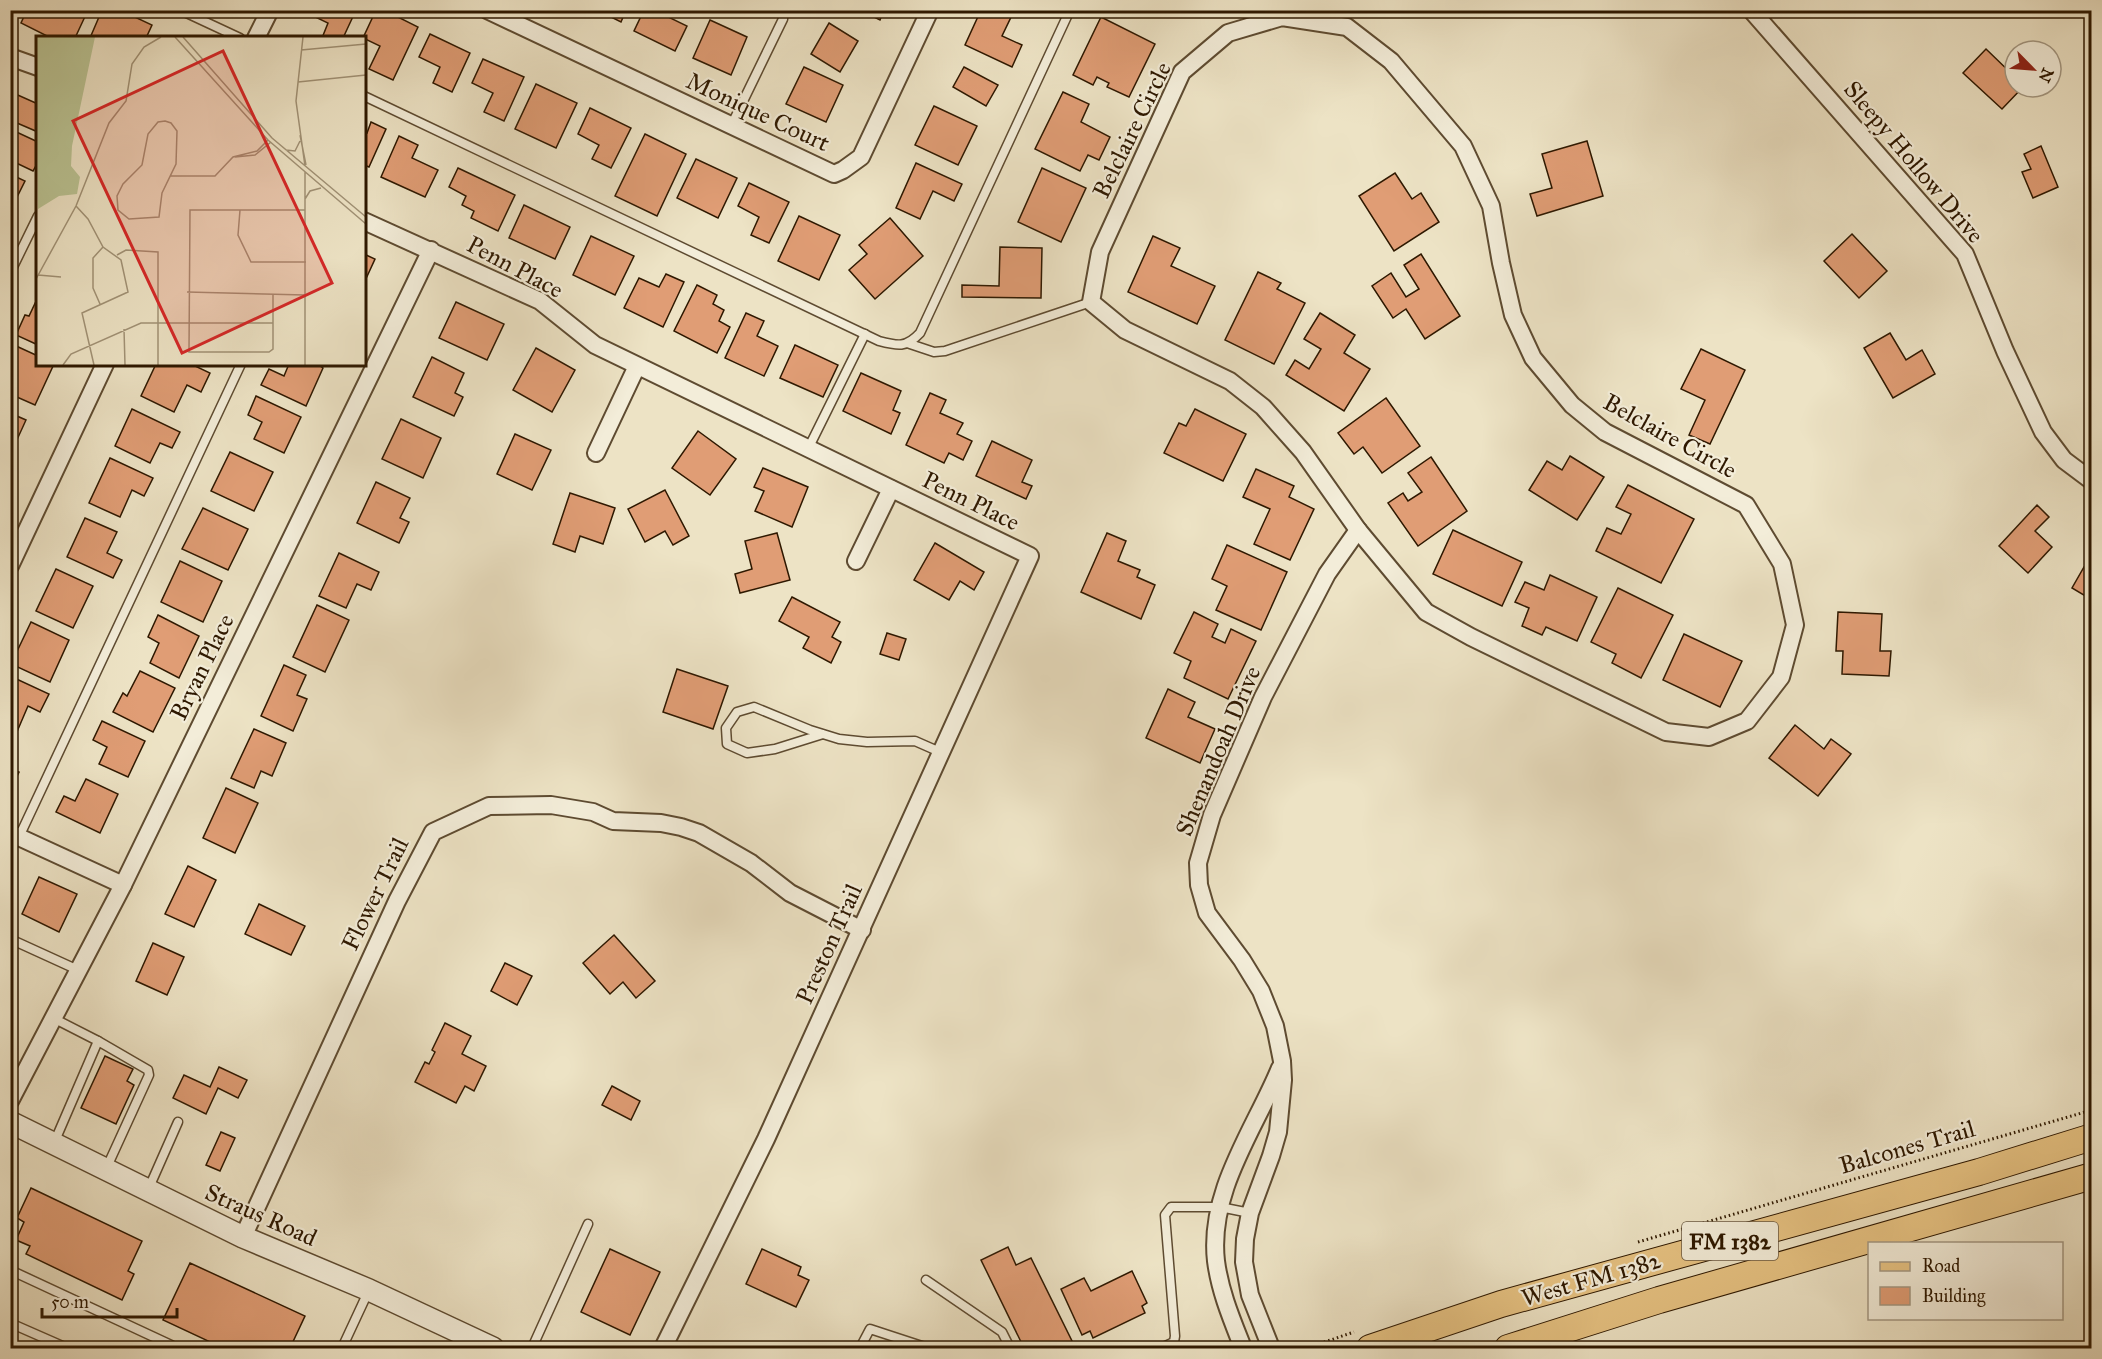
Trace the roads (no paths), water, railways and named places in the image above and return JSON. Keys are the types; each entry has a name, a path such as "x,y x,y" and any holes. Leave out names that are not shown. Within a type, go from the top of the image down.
{"main road":[{"name":"West FM 1382","path":"1370,1348 1501,1304 1978,1172 2091,1137"},
{"name":"West FM 1382","path":"1508,1348 1659,1300 2091,1176"}],"street":[{"path":"257,36 270,10"},
{"name":"Monique Court","path":"487,10 834,174 861,157 930,10"},
{"name":"Sleepy Hollow Drive","path":"1751,10 1965,254 2005,351 2043,432 2064,460 2091,481"},
{"name":"Belclaire Circle","path":"1282,17 1347,27 1391,61 1463,146 1491,206 1513,315 1533,358 1572,405 1605,432 1746,505 1782,564 1795,625 1781,677 1747,721 1709,737 1666,732 1471,637 1425,612 1358,530 1302,452 1263,407 1230,381 1125,330 1091,302 1100,252 1182,72 1228,33 1282,17"},
{"path":"10,57 36,66"},
{"name":"Penn Place","path":"366,222 540,301 595,345 1030,556"},
{"name":"Bryan Place","path":"10,1101 123,885 430,250"},
{"path":"10,566 104,366"},
{"path":"596,453 637,366"},
{"name":"Penn Place","path":"856,561 891,489"},
{"name":"Shenandoah Drive","path":"1271,1348 1250,1295 1244,1262 1245,1239 1250,1213 1278,1132 1283,1080 1282,1061 1275,1026 1261,991 1242,960 1207,913 1199,885 1198,862 1212,815 1263,698 1327,574 1358,530"},
{"name":"Preston Trail","path":"663,1348 766,1139 1030,556"},
{"name":"Flower Trail","path":"243,1237 397,901 433,832 489,806 551,805 593,812 613,821 662,823 681,827 699,833 751,863 790,893 862,930"},
{"path":"15,835 123,885"},
{"path":"1243,1348 1222,1294 1216,1259 1216,1230 1220,1207 1232,1170 1282,1061"},
{"name":"Straus Road","path":"10,1122 243,1237 369,1290 493,1348"}],"lane":[{"path":"180,10 236,36"},
{"path":"731,126 783,19 784,10"},
{"path":"910,344 920,333 1070,10"},
{"path":"366,97 865,334 895,346 910,344 934,352 945,351 1091,302"},
{"path":"10,273 36,220"},
{"path":"808,450 865,334"},
{"path":"15,835 240,366"},
{"path":"823,734 775,748 747,753 727,744 726,728 737,712 754,707 839,739 867,742 915,741 940,752"},
{"path":"10,939 78,970"},
{"path":"53,1018 148,1070 149,1075 106,1170"},
{"path":"54,1144 98,1041"},
{"path":"147,1190 178,1122"},
{"path":"1161,1348 1174,1342 1175,1336 1165,1215 1167,1210 1171,1207 1220,1207 1250,1213"},
{"path":"532,1348 588,1224"},
{"path":"10,1270 175,1348"},
{"path":"926,1280 1002,1332 1010,1348"},
{"path":"342,1348 369,1290"},
{"path":"10,1323 67,1348"},
{"path":"860,1348 870,1329 928,1348"}]}
